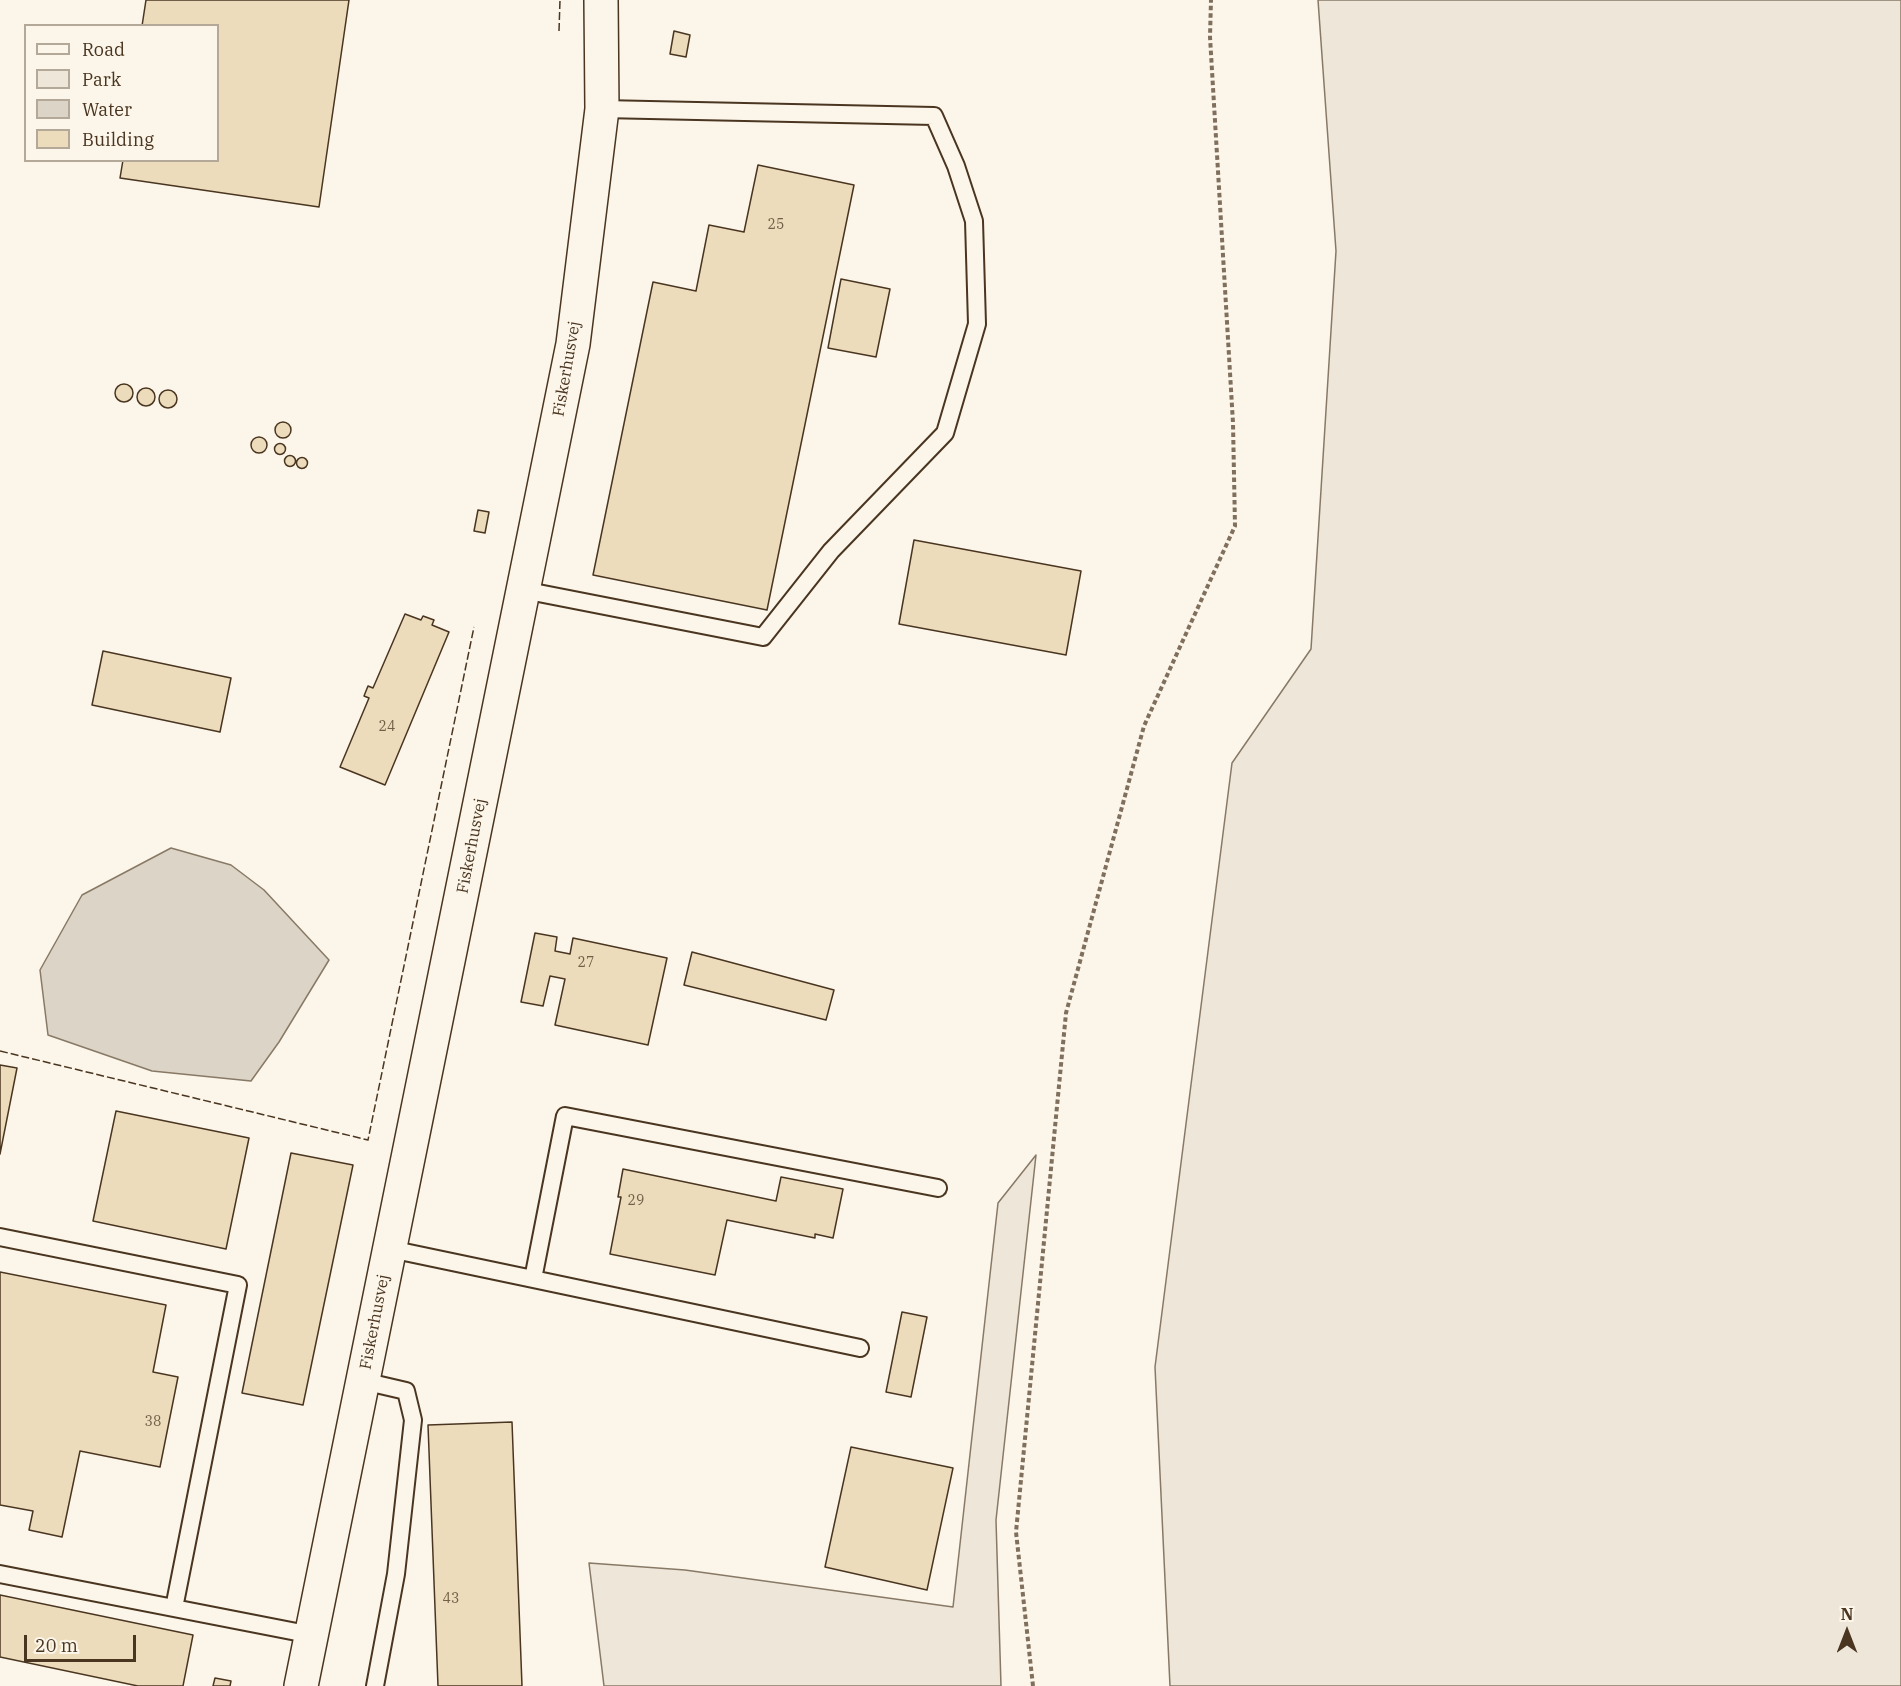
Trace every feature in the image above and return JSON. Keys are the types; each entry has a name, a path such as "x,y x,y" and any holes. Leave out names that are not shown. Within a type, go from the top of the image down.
{"street":[{"name":"Fiskerhusvej","path":"301,1686 573,344 602,109 601,0"}],"lane":[{"path":"523,590 763,637 831,551 945,433 976,324 974,221 956,166 934,116 602,109"},
{"path":"533,1279 565,1116 938,1188"},
{"path":"0,1237 238,1285 174,1608"},
{"path":"390,1249 860,1348"},
{"path":"363,1382 406,1391 413,1420 396,1574 375,1686"},
{"path":"0,1574 312,1635"}],"path":[{"path":"1033,1686 1016,1532 1066,1013 1144,726 1235,526 1233,423 1210,37 1211,0"}],"green space":[{"path":"1318,0 1901,0 1901,1686 1170,1686 1155,1367 1232,763 1311,649 1336,251"},
{"path":"1036,1155 996,1520 1001,1686 604,1686 589,1563 685,1570 953,1607 998,1203"}],"water":[{"path":"171,848 231,865 264,890 329,960 279,1042 251,1081 152,1071 48,1035 40,970 82,895"}],"building":[{"path":"146,0 349,0 319,207 120,178 123,162 219,162 219,24 142,24"},
{"path":"674,31 690,35 686,57 670,54"},
{"path":"758,165 854,185 767,610 593,575 653,282 696,291 709,225 744,232"},
{"path":"841,279 890,289 876,357 828,348"},
{"path":"120,384 128,384 133,389 131,400 120,402 115,397 115,389"},
{"path":"142,388 150,388 155,393 153,404 142,406 137,401 137,393"},
{"path":"164,390 172,390 177,395 175,406 164,408 159,403 159,395"},
{"path":"283,422 289,424 291,430 289,436 283,438 277,436 275,430 277,424"},
{"path":"259,437 265,439 267,445 265,451 259,453 253,451 251,445 253,439"},
{"path":"280,443 286,449 280,455 274,449"},
{"path":"290,455 296,461 290,467 284,461"},
{"path":"302,458 306,459 306,467 302,468 298,467 297,463 298,459"},
{"path":"478,510 489,512 485,533 474,531"},
{"path":"914,540 1081,571 1066,655 899,624"},
{"path":"405,614 421,620 423,616 434,620 432,625 449,632 385,785 340,767 369,698 364,696 368,686 373,688"},
{"path":"103,651 231,678 220,732 92,705"},
{"path":"535,933 557,937 555,951 570,954 573,938 667,958 648,1045 555,1025 565,979 550,976 543,1006 521,1002"},
{"path":"692,952 834,990 826,1020 684,985"},
{"path":"0,1065 17,1068 0,1154"},
{"path":"116,1111 249,1138 226,1249 93,1221"},
{"path":"291,1153 353,1165 303,1405 242,1393"},
{"path":"623,1169 776,1201 781,1177 843,1189 833,1238 815,1234 815,1238 727,1220 715,1275 610,1254 621,1197 618,1197"},
{"path":"0,1272 166,1305 153,1372 178,1377 160,1467 80,1451 62,1537 29,1530 33,1511 0,1505"},
{"path":"902,1312 927,1317 911,1397 886,1392"},
{"path":"512,1422 522,1686 438,1686 428,1425"},
{"path":"851,1447 953,1468 927,1590 825,1567"},
{"path":"0,1595 193,1635 183,1686 138,1686 0,1657"},
{"path":"215,1678 231,1681 230,1686 213,1686"}],"fence":[{"path":"559,31 560,0"},
{"path":"0,1051 368,1140 474,627"}]}
